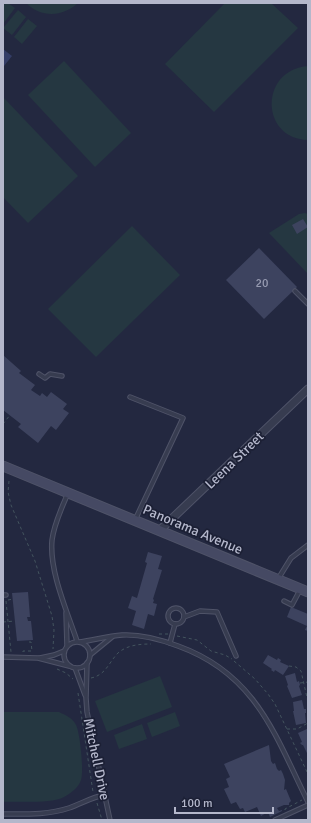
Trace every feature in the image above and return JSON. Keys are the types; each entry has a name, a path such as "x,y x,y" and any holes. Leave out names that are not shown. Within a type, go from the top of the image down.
{"street":[{"name":"Leena Street","path":"160,530 308,390"},
{"name":"Panorama Avenue","path":"5,467 304,590"}],"lane":[{"path":"295,291 308,304"},
{"path":"39,374 45,378 50,374 62,376"},
{"path":"130,397 183,418 135,520"},
{"path":"68,492 54,532 52,548 54,570 78,642 87,647 90,655"},
{"path":"278,580 291,558 308,544"},
{"path":"284,602 292,605 304,590"},
{"path":"66,608 67,646"},
{"path":"174,624 168,615 172,610 180,609 184,614 184,617"},
{"path":"174,624 181,622 184,617 200,611 217,612 236,656"},
{"path":"170,643 174,624"},
{"path":"73,667 68,664 64,658 64,651 67,646 73,642 126,635 170,643 190,650 212,662 230,676 250,696 266,717 277,736 308,802"},
{"path":"38,658 73,667 83,666 90,655 112,637"},
{"path":"3,657 38,658 54,655 64,651"},
{"name":"Mitchell Drive","path":"86,663 87,712 110,820"},
{"name":"Mitchell Drive","path":"73,667 79,678 86,698"},
{"path":"3,814 48,813 70,808 95,797 104,795"},
{"path":"275,820 308,806"}],"path":[{"path":"3,424 10,415"},
{"path":"9,481 8,492 11,505 35,561 52,616 54,630 54,655"},
{"path":"11,652 6,600 13,599"},
{"path":"3,622 15,621"},
{"path":"86,678 94,678 102,673 122,650 136,645 151,644 153,634 167,633"},
{"path":"23,653 23,651 32,651 31,642 28,642 28,640"},
{"path":"54,662 55,667 66,673 74,680 77,687 92,777 92,788 102,820"},
{"path":"289,666 299,668 304,681 308,702"},
{"path":"74,680 79,678"},
{"path":"300,683 304,681 308,682"},
{"path":"287,729 297,729 308,723"}],"shaded area":[{"path":"5,3 8,3 15,8 3,24 3,6"},
{"path":"26,3 78,3 66,11 52,14 38,11"},
{"path":"225,3 271,3 298,28 214,112 165,64"},
{"path":"18,10 26,17 12,35 3,28"},
{"path":"28,19 37,26 22,44 14,37"},
{"path":"64,61 131,133 95,167 28,95"},
{"path":"308,66 308,140 292,137 281,129 274,117 272,104 274,91 281,79 292,70"},
{"path":"3,97 78,176 28,223 3,197"},
{"path":"299,214 308,214 308,274 269,233"},
{"path":"132,226 180,275 96,357 48,309"},
{"path":"160,676 172,707 107,732 95,701"},
{"path":"3,712 59,712 73,720 79,735 82,769 81,780 74,790 64,797 52,801 3,802"},
{"path":"175,712 180,726 152,737 147,723"},
{"path":"142,724 147,739 119,749 114,735"}],"water":[{"path":"3,49 12,56 4,66 3,65"}],"building":[{"path":"303,219 308,227 297,234 292,225"},
{"path":"259,248 297,287 264,319 226,280"},
{"path":"3,355 21,371 19,373 35,385 31,390 40,396 42,393 47,397 51,392 67,404 63,409 69,413 56,430 51,426 38,443 18,427 21,424 3,410"},
{"path":"148,552 162,556 158,569 162,570 153,599 153,603 157,604 154,616 148,614 144,629 132,625 136,611 128,608 132,596 137,598 147,563 145,562"},
{"path":"28,592 30,617 27,617 28,621 31,621 33,640 17,641 12,593"},
{"path":"291,607 308,614 308,631 305,630 307,626 287,617"},
{"path":"268,655 277,660 278,658 281,660 280,662 289,666 283,675 275,670 274,672 263,663"},
{"path":"295,673 297,682 299,681 302,695 292,698 285,676"},
{"path":"302,700 304,709 306,709 306,723 296,725 293,702"},
{"path":"307,729 308,755 303,745 300,743 302,742 298,733"},
{"path":"269,745 271,761 273,764 275,763 277,769 279,771 281,770 283,774 285,780 284,790 286,789 291,801 289,805 284,805 277,808 279,811 282,811 270,817 268,812 261,816 257,807 245,812 243,808 240,809 236,802 231,804 224,789 229,787 226,779 230,777 224,764"}]}
